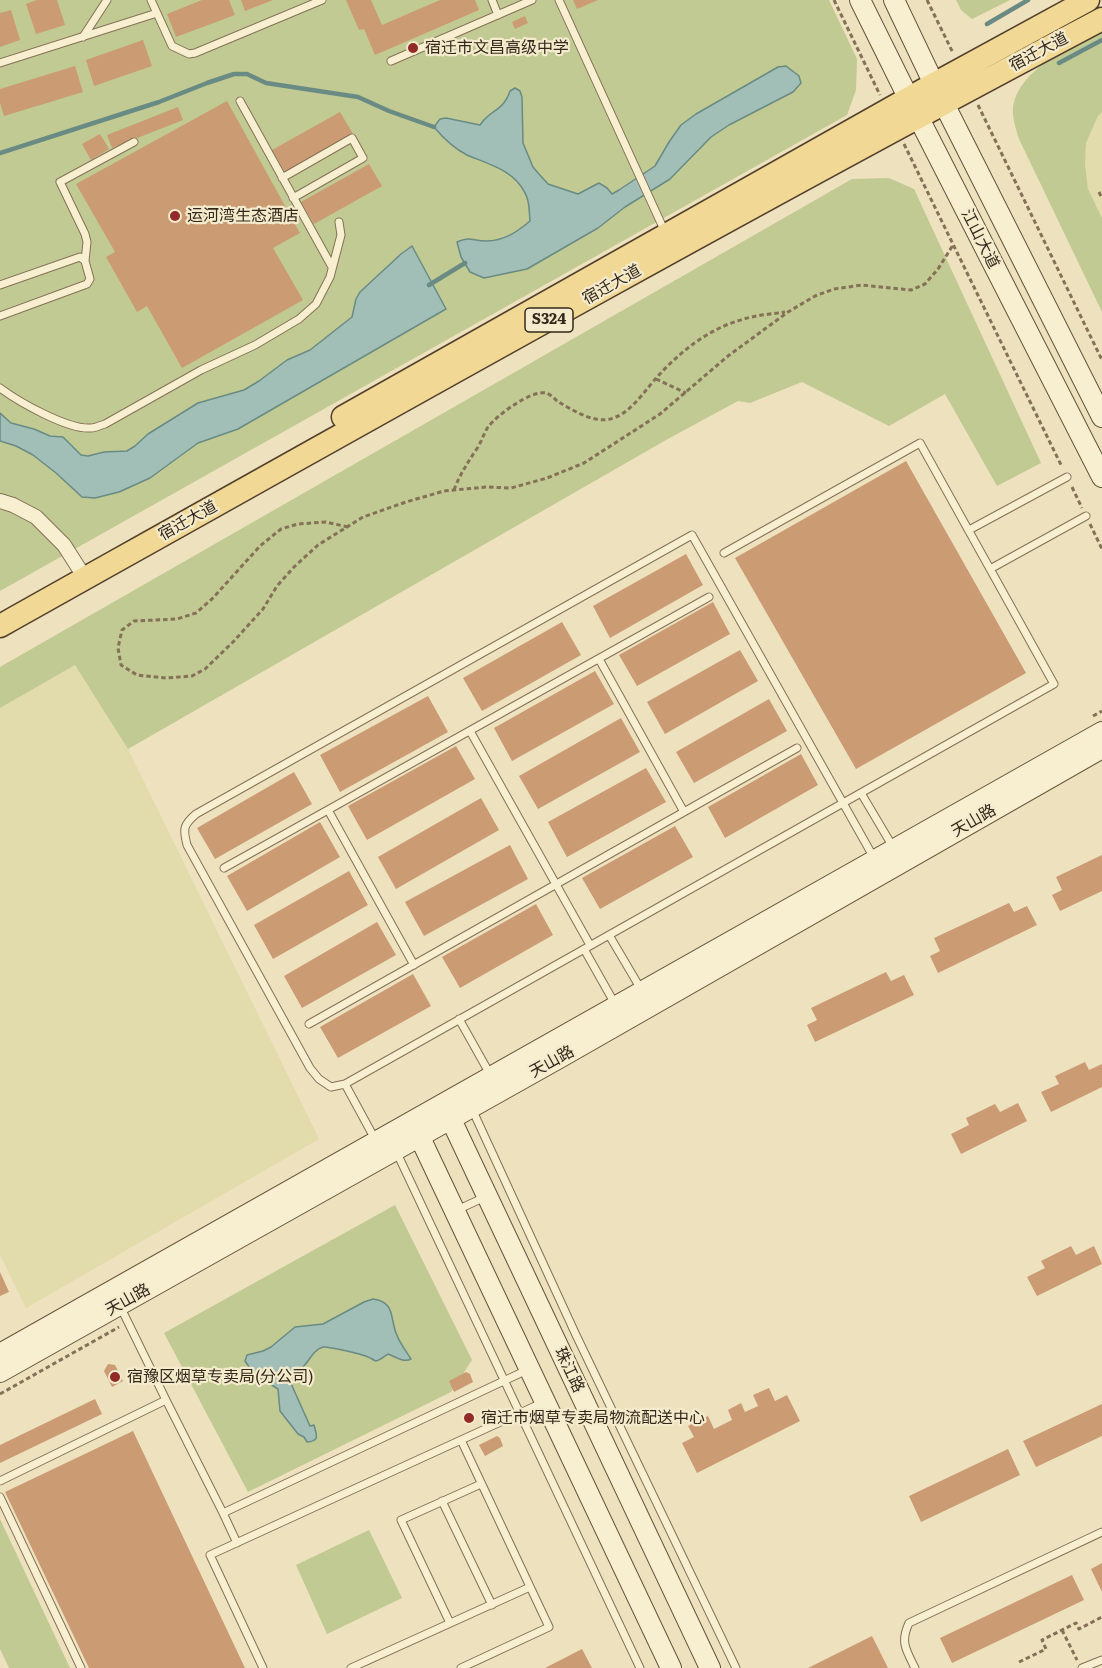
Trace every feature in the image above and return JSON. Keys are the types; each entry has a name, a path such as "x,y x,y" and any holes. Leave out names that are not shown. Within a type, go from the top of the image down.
{"main road":[{"name":"宿迁大道","path":"0,610 81,572 966,79 1088,0"},
{"name":"宿迁大道","path":"966,79 1102,19"},
{"name":"宿迁大道","path":"0,626 81,572"}],"street":[{"name":"江山大道","path":"860,0 1102,477"},
{"name":"江山大道","path":"894,0 1102,417"},
{"path":"0,501 36,517 64,545 81,572"},
{"name":"天山路","path":"0,1354 447,1112 898,856 1102,732"},
{"name":"天山路","path":"898,856 1102,748"},
{"name":"珠江路","path":"447,1112 710,1668"},
{"path":"416,1129 668,1667"},
{"name":"天山路","path":"0,1372 120,1305 386,1146"}],"lane":[{"path":"83,37 108,0"},
{"path":"152,0 172,46 189,54 322,0"},
{"path":"492,0 498,15"},
{"path":"391,60 532,0"},
{"path":"559,0 670,243"},
{"path":"0,63 157,13"},
{"path":"240,101 332,267"},
{"path":"282,178 352,138 363,158 293,198"},
{"path":"0,316 87,284 90,279 85,261 87,242 85,234 60,182 134,142"},
{"path":"0,388 49,416 72,425 91,428 105,424 201,370 255,345 299,319 316,303 330,277 341,235 339,222"},
{"path":"0,285 80,257 85,261"},
{"path":"724,553 920,442 1054,684 842,803 609,935 459,1019 345,1084 331,1087 310,1068 187,845 184,832 186,823 196,814 692,535 842,803 879,867"},
{"path":"969,530 1066,477"},
{"path":"990,568 1086,516"},
{"path":"224,868 709,597"},
{"path":"599,658 684,812"},
{"path":"470,731 556,885 620,1014"},
{"path":"309,1024 797,748"},
{"path":"861,793 898,856"},
{"path":"328,810 414,965"},
{"path":"609,935 646,999"},
{"path":"459,1019 496,1084"},
{"path":"345,1084 386,1146 504,1381 640,1668"},
{"path":"468,1100 576,1335 736,1668"},
{"path":"455,1211 487,1196"},
{"path":"120,1305 237,1543"},
{"path":"223,1513 530,1369"},
{"path":"0,1481 166,1400"},
{"path":"263,1668 210,1555 545,1401"},
{"path":"460,1440 549,1627 461,1668"},
{"path":"450,1623 401,1520 481,1484"},
{"path":"0,1497 81,1668"},
{"path":"442,1501 492,1605"},
{"path":"915,1668 905,1648 903,1635 909,1623 1102,1532"},
{"path":"351,1668 530,1587"},
{"path":"1082,1668 1102,1660"}],"path":[{"path":"834,0 1102,549"},
{"path":"927,0 1102,360"},
{"path":"1099,192 1102,198"},
{"path":"348,526 326,522 298,524 281,529 260,546 212,599 196,613 177,619 134,621 122,630 118,648 121,665 137,675 166,678 192,676 205,669 233,642 263,609 277,586 294,567 318,545 348,526 406,502 444,491 511,488 547,478 584,463 660,414 728,356 814,296 834,289 862,285 911,290 925,284 938,269 953,244"},
{"path":"453,490 460,473 489,426 501,414 522,400 538,393 548,393 576,412 593,419 609,420 619,416 631,406 675,358 716,329 745,318 788,312"},
{"path":"656,379 686,393"},
{"path":"1019,1662 1046,1649 1042,1640 1076,1623 1079,1629 1102,1617"},
{"path":"1062,1630 1082,1668"}],"shaded area":[{"path":"1102,112 1102,218 1088,189 1085,164 1086,143"},
{"path":"75,665 128,749 319,1139 26,1308 0,1255 0,708"}],"green space":[{"path":"0,0 829,0 857,59 856,90 847,115 0,591"},
{"path":"956,0 1010,0 972,19 961,10"},
{"path":"1102,31 1102,112 1086,143 1085,164 1088,189 1102,218 1102,312 1019,139 1014,123 1013,107 1017,93 1036,70 1062,52"},
{"path":"889,178 914,189 1041,463 997,486 945,394 889,426 802,382 750,403 738,401 666,440 128,749 75,665 0,708 0,667 852,179"},
{"path":"395,1205 472,1360 451,1392 248,1492 164,1333"},
{"path":"0,1519 70,1668 9,1668 0,1649"},
{"path":"369,1530 402,1598 327,1634 296,1565"}],"water":[{"path":"786,66 799,76 801,83 793,92 729,125 711,137 670,179 625,207 598,228 527,269 484,278 470,272 461,257 457,242 469,239 493,241 510,235 530,221 529,203 520,185 507,173 467,155 445,139 434,127 440,119 446,118 480,125 504,103 510,91 515,88 520,91 522,97 523,143 533,167 548,184 578,194 599,183 612,194 655,166 681,125 778,67"},
{"path":"412,246 446,309 238,429 198,443 150,478 119,492 95,498 82,497 33,455 0,441 0,413 11,423 50,436 63,437 81,455 127,451 148,434 198,403 244,390 287,360 310,350 352,317 360,292"},
{"path":"373,1299 385,1303 391,1311 397,1336 411,1359 403,1360 388,1354 376,1361 359,1354 331,1348 323,1347 317,1350 289,1379 310,1426 314,1425 316,1439 307,1442 280,1411 278,1389 254,1374 245,1361 247,1355 271,1347 295,1327 323,1324"}],"building":[{"path":"37,0 57,0 65,25 36,34 26,4"},
{"path":"202,0 229,0 235,15 176,37 167,14"},
{"path":"241,0 273,0 245,11"},
{"path":"346,0 371,0 382,25 440,0 475,0 479,10 375,55 364,29 359,30"},
{"path":"573,0 598,0 577,9"},
{"path":"11,10 20,40 0,47 0,13"},
{"path":"525,16 528,23 515,29 512,22"},
{"path":"143,40 152,66 94,86 86,60"},
{"path":"75,66 83,92 4,116 0,103 0,89"},
{"name":"运河湾生态酒店","path":"227,101 300,233 273,248 303,300 182,368 147,306 137,312 106,257 115,252 76,184"},
{"path":"178,107 183,120 112,148 107,135"},
{"path":"340,112 353,134 285,172 272,150"},
{"path":"100,134 109,149 91,160 82,144"},
{"path":"369,164 382,186 314,224 301,202"},
{"path":"906,461 1026,673 856,769 735,558"},
{"path":"686,554 703,585 610,638 593,606"},
{"path":"713,602 730,634 637,686 619,655"},
{"path":"562,622 581,655 482,711 463,678"},
{"path":"740,650 758,681 665,734 647,702"},
{"path":"595,671 614,704 512,761 494,728"},
{"path":"428,696 448,732 340,792 320,755"},
{"path":"769,699 787,731 694,783 676,752"},
{"path":"621,718 640,752 538,809 519,776"},
{"path":"456,746 475,779 367,840 348,806"},
{"path":"801,754 818,785 725,838 708,807"},
{"path":"646,768 666,802 567,857 548,822"},
{"path":"294,772 312,804 215,859 197,828"},
{"path":"481,798 499,830 396,889 378,857"},
{"path":"320,822 340,857 247,911 227,876"},
{"path":"675,826 693,857 600,909 582,878"},
{"path":"510,845 528,879 424,936 405,902"},
{"path":"1102,855 1102,891 1060,911 1052,895 1062,890 1056,877"},
{"path":"349,871 368,905 273,959 254,925"},
{"path":"1009,903 1014,912 1027,906 1037,925 938,973 930,956 940,951 934,938"},
{"path":"536,904 553,935 460,988 442,957"},
{"path":"377,922 396,955 302,1008 284,976"},
{"path":"886,972 891,981 904,975 914,995 815,1042 807,1025 817,1020 811,1008"},
{"path":"413,974 431,1006 338,1058 320,1027"},
{"path":"1085,1062 1089,1070 1102,1064 1102,1087 1051,1112 1041,1092 1059,1084 1055,1076"},
{"path":"1018,1103 1027,1121 961,1154 951,1134 969,1125 966,1118 995,1104 1000,1112"},
{"path":"1071,1246 1076,1255 1094,1246 1102,1264 1037,1296 1027,1277 1045,1268 1041,1261"},
{"path":"0,1272 9,1292 0,1296"},
{"path":"108,1364 115,1365 123,1381 112,1387 104,1371"},
{"path":"466,1372 470,1374 473,1382 454,1392 449,1381"},
{"path":"769,1388 775,1401 787,1395 800,1421 697,1473 682,1443 694,1437 688,1426 708,1416 714,1429 732,1420 728,1410 741,1403 745,1412 758,1406 753,1395"},
{"path":"95,1399 102,1414 0,1463 0,1445"},
{"path":"1102,1404 1102,1436 1036,1467 1023,1441"},
{"path":"133,1431 245,1668 89,1668 5,1492"},
{"path":"497,1436 503,1446 485,1456 479,1445"},
{"path":"1008,1449 1020,1475 921,1522 909,1496"},
{"path":"1102,1563 1102,1592 1091,1569"},
{"path":"1072,1575 1084,1600 952,1663 940,1638"},
{"path":"872,1636 888,1668 808,1668"},
{"path":"582,1649 592,1668 545,1668"}],"waterway":[{"path":"987,24 1028,0"},
{"path":"1059,63 1102,40"},
{"path":"0,153 159,102 234,74 247,74 266,83 358,97 434,127"},
{"path":"429,285 465,263"}],"place":[{"name":"宿迁市文昌高级中学","path":"413,48"},
{"name":"运河湾生态酒店","path":"175,216"},
{"name":"宿豫区烟草专卖局(分公司)","path":"115,1377"},
{"name":"宿迁市烟草专卖局物流配送中心","path":"469,1418"}]}
